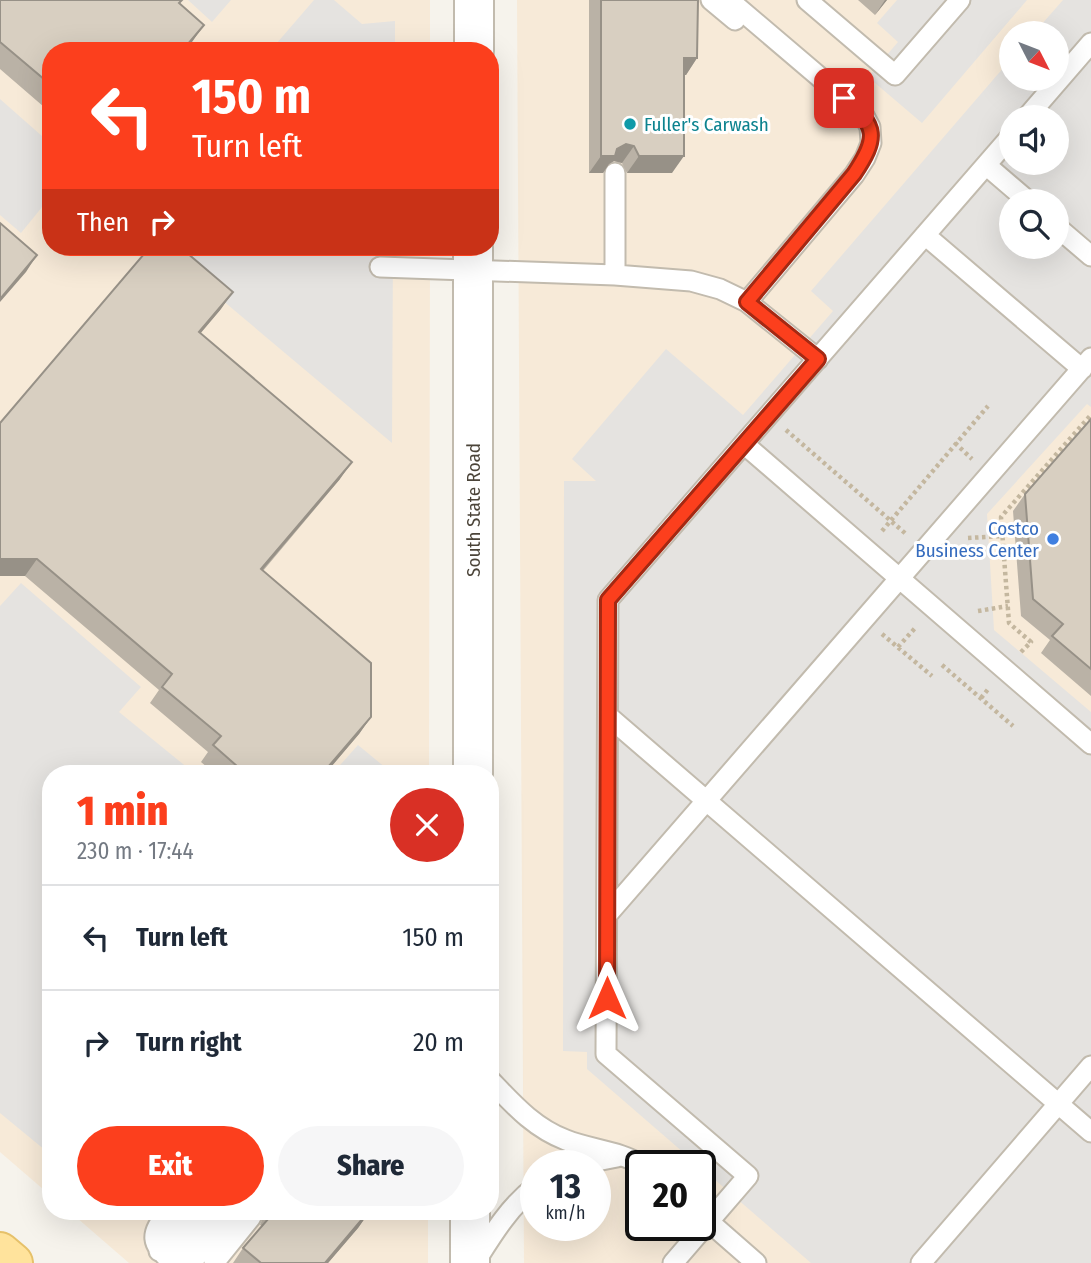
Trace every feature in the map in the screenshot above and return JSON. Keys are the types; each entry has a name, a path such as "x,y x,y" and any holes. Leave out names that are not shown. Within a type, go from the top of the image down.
{"main road":[{"path":"0,1252 13,1263"}],"street":[{"path":"474,0 474,42"},
{"name":"South State Road","path":"473,258 473,765"},
{"path":"470,1220 472,1263"}],"lane":[{"path":"711,0 740,24 768,34"},
{"path":"729,0 863,114"},
{"path":"746,0 844,82 870,127 871,144 854,174 747,302"},
{"path":"807,0 895,75 961,0"},
{"path":"1037,105 1091,43"},
{"path":"716,1206 748,1175 607,1054 608,600 999,150"},
{"path":"986,165 1014,189"},
{"path":"615,173 615,275"},
{"path":"607,915 1086,364 925,235"},
{"path":"1069,237 1091,256"},
{"path":"380,267 473,258 691,281 720,289 747,302 818,359"},
{"path":"744,443 1091,744"},
{"path":"608,716 1091,1132"},
{"path":"921,1263 1091,1066"},
{"path":"499,1090 520,1112 544,1130 566,1140 625,1158"},
{"path":"611,1158 621,1156"},
{"path":"472,1263 520,1198"},
{"path":"163,1220 155,1232 154,1242 168,1258"},
{"path":"168,1258 187,1220"},
{"path":"168,1258 205,1220"},
{"path":"191,1263 237,1220"},
{"path":"214,1263 239,1220"},
{"path":"716,1228 756,1263"},
{"path":"673,1263 688,1241"}],"path":[{"path":"867,550 988,406"},
{"path":"769,415 914,541 1002,536"},
{"path":"1031,642 1009,623 1001,517 1091,417"},
{"path":"864,619 932,676"},
{"path":"943,665 1013,726"}],"shaded area":[{"path":"0,0 430,0 430,42 42,42 42,256 430,256 429,765 42,765 42,1188 0,1152"},
{"path":"188,0 231,0 212,22"},
{"path":"314,0 334,0 362,24 395,21 395,42 278,42"},
{"path":"517,0 1091,0 1091,1263 524,1263 524,1241 611,1241 611,1150 523,1150"},
{"path":"897,0 1027,0 1009,21 999,21 999,33 922,123 868,77 898,42 877,23"},
{"path":"1063,0 1091,0 1091,407 1087,404 987,514 994,630 1091,712 1091,1263 811,1263 716,1181 716,1150 681,1150 587,1069 587,1052 563,1051 564,481 596,481 572,459 666,349 743,415 833,311 811,291 999,73 999,91 1069,91 1069,21 1045,21"},
{"path":"0,99 42,136 42,207 21,233 0,215"},
{"path":"170,256 393,256 392,443"},
{"path":"21,583 141,687 119,712 184,765 42,765 42,1148 0,1113 0,606"},
{"path":"358,745 382,765 340,765"},
{"path":"79,1220 428,1220 428,1263 129,1263"}],"building":[{"path":"0,0 182,0 179,3 204,25 190,42 42,42 42,77 0,42"},
{"name":"Fuller's Carwash","path":"601,0 698,0 697,58 684,58 684,156 639,156 634,146 626,144 617,149 615,156 601,156"},
{"path":"0,223 37,255 0,299"},
{"path":"142,256 191,256 233,292 199,332 352,462 261,569 371,663 371,717 330,765 236,765 213,745 221,736 162,687 172,674 37,559 0,559 0,423"},
{"name":"Costco Business Center","path":"1091,419 1091,669 1052,636 1063,624 1033,599 1025,494"},
{"path":"267,1220 361,1220 325,1263 261,1263 243,1248"}],"place":[{"name":"Fuller's Carwash","path":"630,124"},
{"name":"Costco Business Center","path":"1053,539"}],"route":[{"path":"607,998 608,600 818,359 747,302 865,158 871,144 870,127 863,114 844,98"}]}
